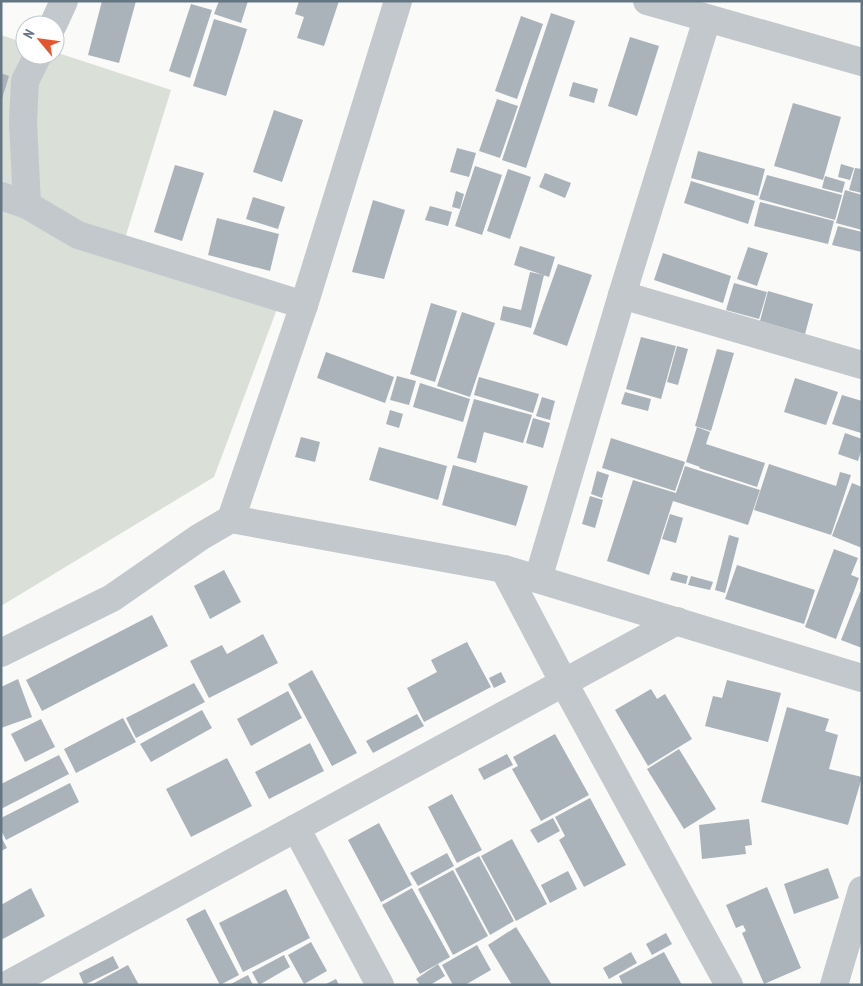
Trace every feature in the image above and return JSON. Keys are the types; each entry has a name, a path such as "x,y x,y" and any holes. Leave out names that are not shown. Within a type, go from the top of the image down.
{"street":[{"path":"57,15 64,1"},
{"path":"231,519 304,305 398,1"},
{"path":"647,1 862,62"},
{"path":"538,579 706,19"},
{"path":"27,204 23,122 25,81 33,65"},
{"path":"1,196 27,204 78,235 304,305"},
{"path":"622,295 862,365"},
{"path":"1,653 112,598 200,537 231,519 504,568 862,678"},
{"path":"504,568 564,683 729,985"},
{"path":"7,985 46,975 296,828 677,621"},
{"path":"296,828 380,985"},
{"path":"834,985 862,890"}],"shaded area":[{"path":"1,35 15,40 15,65 65,65 65,55 171,90 122,248 280,301 214,477 1,606"}],"building":[{"path":"102,1 136,1 119,63 88,55"},
{"path":"219,1 248,1 241,23 214,14"},
{"path":"299,1 339,1 324,46 297,38 304,17 295,14"},
{"path":"191,4 212,10 190,78 169,71"},
{"path":"551,13 575,21 526,168 502,160"},
{"path":"521,16 543,24 517,99 495,91"},
{"path":"214,19 247,29 226,96 193,86"},
{"path":"630,37 659,46 637,116 608,106"},
{"path":"1,73 9,76 2,99 1,99"},
{"path":"573,82 598,89 594,103 569,96"},
{"path":"497,99 518,106 500,158 479,151"},
{"path":"793,103 841,117 823,180 774,166"},
{"path":"274,110 303,120 282,182 253,172"},
{"path":"457,148 476,153 469,177 450,172"},
{"path":"698,151 765,169 758,196 691,178"},
{"path":"841,164 854,168 850,180 838,177"},
{"path":"175,165 204,173 182,241 154,232"},
{"path":"475,166 502,175 482,235 455,226"},
{"path":"855,168 862,169 862,193 849,190"},
{"path":"508,169 531,177 510,239 487,231"},
{"path":"545,173 571,183 565,198 539,187"},
{"path":"767,175 842,195 835,220 759,199"},
{"path":"825,176 845,182 842,193 822,188"},
{"path":"691,181 755,201 748,224 684,203"},
{"path":"845,190 862,195 862,230 836,223"},
{"path":"456,191 464,194 460,209 452,207"},
{"path":"253,197 285,207 278,229 246,219"},
{"path":"373,200 405,210 384,279 352,272"},
{"path":"760,202 834,221 828,244 754,226"},
{"path":"430,206 452,212 448,226 425,220"},
{"path":"217,218 279,234 270,271 208,255"},
{"path":"838,226 862,232 862,252 832,245"},
{"path":"520,246 555,257 549,277 514,265"},
{"path":"748,247 768,253 757,286 737,279"},
{"path":"663,253 731,276 723,303 654,280"},
{"path":"558,264 592,275 567,346 533,334"},
{"path":"530,272 544,275 531,328 500,320 503,306 521,310"},
{"path":"734,283 767,292 759,319 726,310"},
{"path":"768,291 813,304 805,334 760,321"},
{"path":"431,303 457,311 435,382 410,374"},
{"path":"462,312 495,323 470,397 437,386"},
{"path":"641,337 676,346 661,399 626,389"},
{"path":"677,346 688,349 678,385 667,382"},
{"path":"717,349 734,353 711,431 695,426"},
{"path":"326,352 394,377 385,403 317,378"},
{"path":"397,376 416,381 409,405 390,400"},
{"path":"479,377 539,394 533,413 474,395"},
{"path":"795,378 838,392 826,425 784,412"},
{"path":"420,383 470,399 463,422 413,407"},
{"path":"625,392 651,399 648,411 621,404"},
{"path":"842,395 862,401 861,433 832,424"},
{"path":"542,397 555,401 550,420 536,416"},
{"path":"474,399 532,415 523,443 484,432 476,463 457,458"},
{"path":"390,410 403,414 399,428 386,424"},
{"path":"533,418 550,423 543,448 526,443"},
{"path":"697,427 710,432 706,444 765,463 757,487 686,462"},
{"path":"845,433 862,439 862,448 858,461 838,454"},
{"path":"301,437 320,442 315,462 295,457"},
{"path":"611,438 685,462 675,491 602,468"},
{"path":"379,447 447,466 438,500 369,480"},
{"path":"769,464 836,486 840,472 851,475 831,535 754,510"},
{"path":"453,465 528,486 516,526 442,505"},
{"path":"685,466 760,490 748,525 673,501 649,575 607,561 633,480 676,493"},
{"path":"597,471 609,475 602,498 591,494"},
{"path":"852,483 862,487 862,548 832,536"},
{"path":"590,496 603,500 595,528 582,524"},
{"path":"670,514 683,518 676,543 662,539"},
{"path":"729,535 739,538 725,593 715,590"},
{"path":"834,549 858,558 851,575 859,578 836,639 805,627"},
{"path":"737,565 815,590 804,624 725,599"},
{"path":"224,570 241,602 210,619 194,586"},
{"path":"673,572 688,576 686,584 670,580"},
{"path":"691,576 713,582 710,590 688,585"},
{"path":"860,592 862,593 862,648 841,640"},
{"path":"152,615 168,646 42,711 26,680"},
{"path":"263,634 278,663 209,698 190,661 222,645 227,654"},
{"path":"467,642 491,687 424,722 407,688 437,672 431,660"},
{"path":"312,670 357,753 332,766 288,684"},
{"path":"501,672 506,682 494,688 489,678"},
{"path":"18,679 32,717 1,728 1,687"},
{"path":"727,680 781,693 768,742 705,726 713,696 722,698"},
{"path":"194,683 205,702 136,738 126,718"},
{"path":"651,689 657,699 665,694 692,739 648,766 615,710"},
{"path":"288,691 302,718 251,746 237,719"},
{"path":"787,707 829,719 825,731 838,735 829,769 862,777 848,825 761,802"},
{"path":"202,710 212,728 151,762 140,744"},
{"path":"417,714 424,726 373,753 366,741"},
{"path":"123,718 136,742 76,773 64,749"},
{"path":"41,719 55,747 25,762 11,734"},
{"path":"555,734 589,795 541,821 512,769 518,766 513,757"},
{"path":"310,743 324,771 269,799 255,772"},
{"path":"679,749 716,809 684,829 647,769"},
{"path":"507,754 513,765 484,780 478,769"},
{"path":"59,755 69,774 1,809 1,784"},
{"path":"227,758 252,806 191,837 166,789"},
{"path":"70,783 79,802 6,840 1,830 1,818"},
{"path":"452,794 482,850 457,863 428,807"},
{"path":"590,798 626,865 584,887 559,840 565,836 555,817"},
{"path":"553,818 560,831 538,843 530,830"},
{"path":"749,819 752,845 745,846 746,854 702,859 699,825"},
{"path":"379,823 412,885 381,902 348,840"},
{"path":"1,837 7,848 1,851"},
{"path":"512,839 547,904 516,921 481,856"},
{"path":"447,853 454,866 418,886 410,873"},
{"path":"479,856 514,921 490,935 455,869"},
{"path":"828,868 839,898 794,914 784,884"},
{"path":"453,870 488,936 453,955 418,889"},
{"path":"568,871 577,889 550,903 541,885"},
{"path":"767,887 801,968 764,984 742,933 746,931 743,925 736,928 726,905"},
{"path":"31,888 45,916 1,940 1,905"},
{"path":"412,888 450,957 420,974 382,905"},
{"path":"286,889 310,938 243,972 219,923"},
{"path":"205,909 239,975 220,985 186,919"},
{"path":"516,927 552,985 512,985 488,945"},
{"path":"666,933 672,944 652,955 646,944"},
{"path":"311,942 327,971 304,984 288,955"},
{"path":"477,945 491,970 465,985 453,985 442,965"},
{"path":"631,952 637,963 609,979 603,968"},
{"path":"664,952 682,985 623,985 619,976"},
{"path":"284,955 290,967 259,985 252,972"},
{"path":"113,956 119,968 84,985 79,973"},
{"path":"438,964 445,976 430,985 420,985 416,979"},
{"path":"128,965 139,985 91,985"},
{"path":"248,975 253,985 229,985"},
{"path":"336,979 339,985 324,985"}]}
